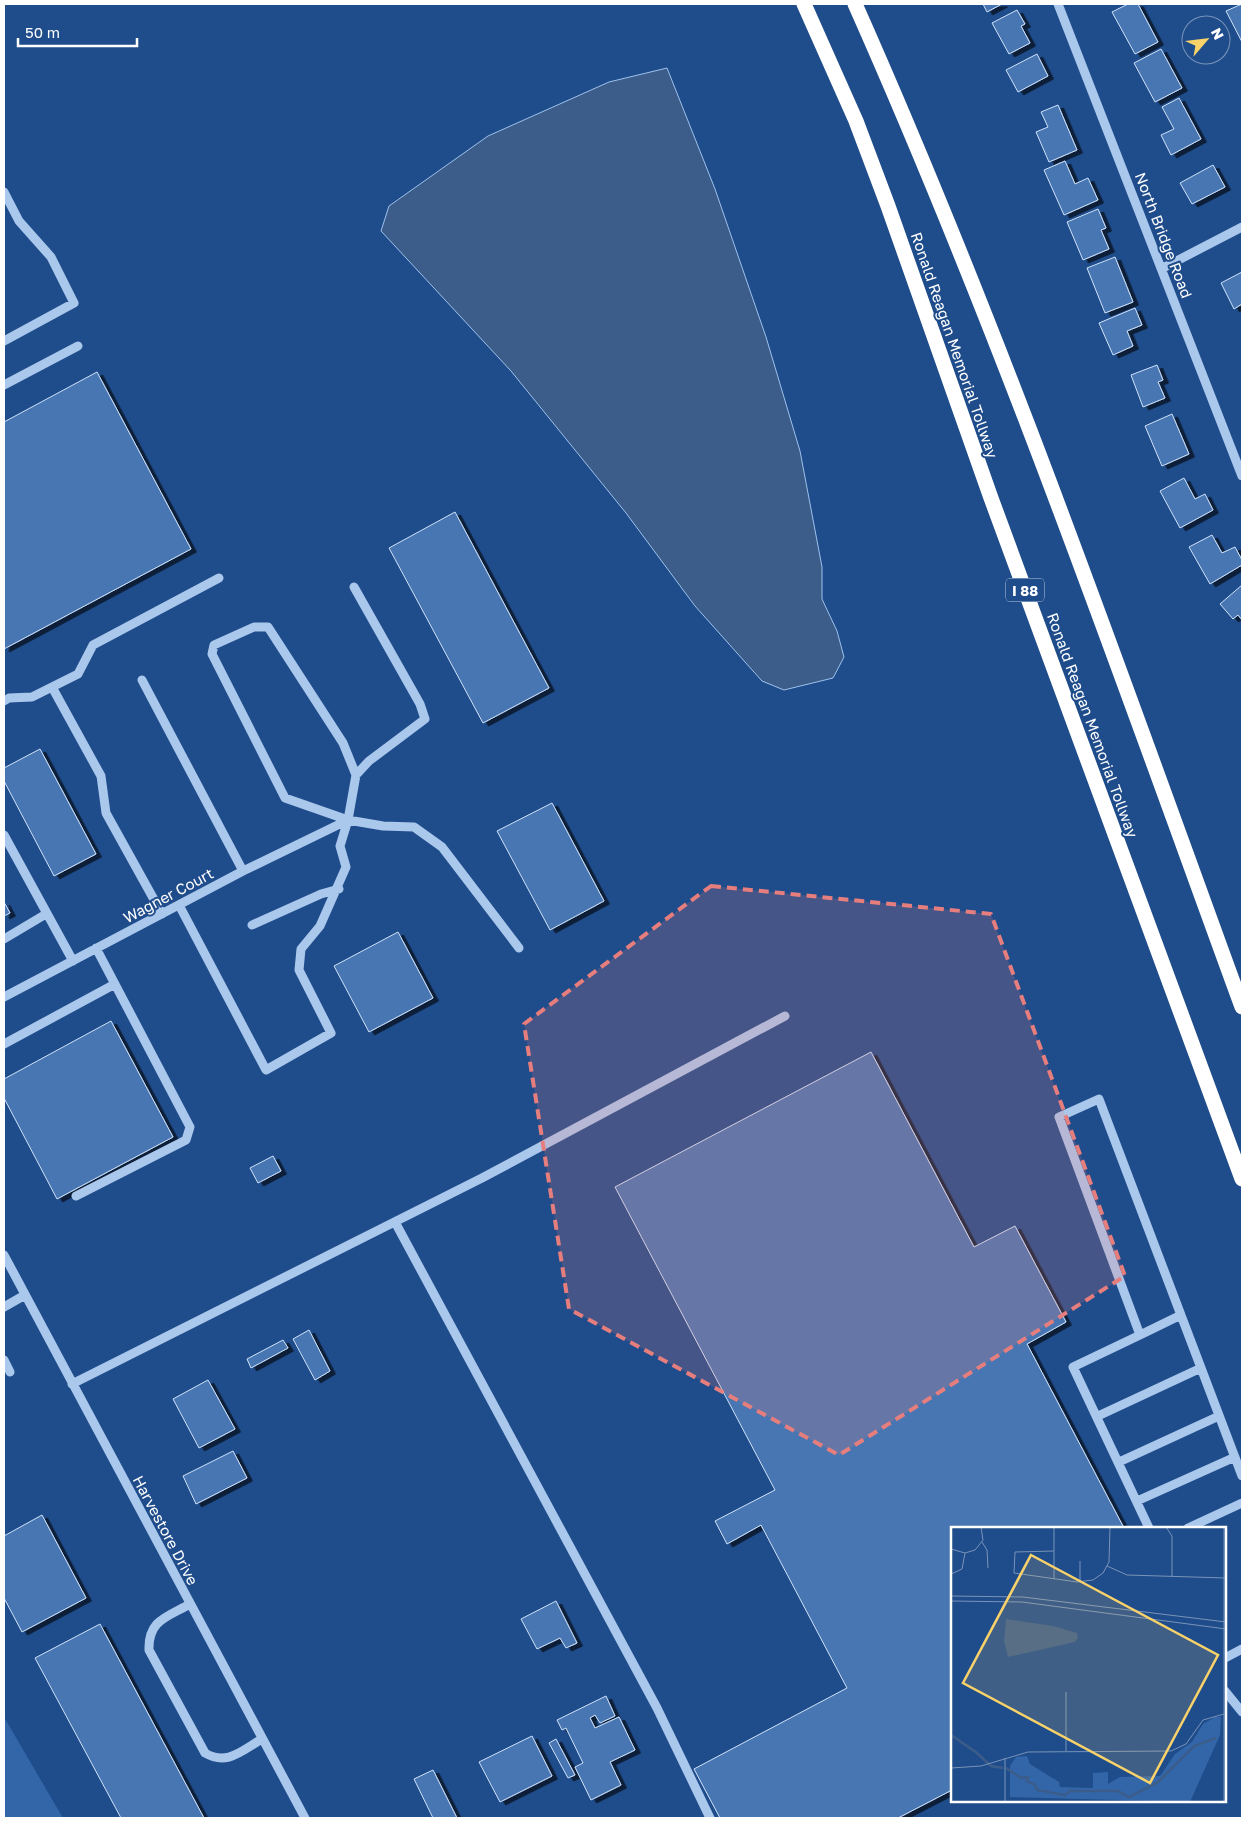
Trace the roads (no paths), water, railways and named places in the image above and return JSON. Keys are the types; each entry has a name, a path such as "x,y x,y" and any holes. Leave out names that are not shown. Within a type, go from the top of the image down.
{"highway":[{"name":"Ronald Reagan Memorial Tollway","path":"804,4 863,138 991,498 1242,1178"},
{"path":"855,4 901,106 980,297 1242,1006"}],"street":[{"name":"North Bridge Road","path":"1058,4 1163,268 1242,476"},
{"path":"4,192 19,221 51,257 74,303 4,341"},
{"path":"1163,268 1242,227"},
{"path":"4,385 78,346"},
{"path":"4,701 9,698 32,697 78,674 93,645 219,578"},
{"path":"354,587 420,704 425,719 369,762 356,775"},
{"path":"179,905 266,1070 331,1032 299,970 301,949 320,926 339,888 346,867 340,846 348,820 356,775 343,743 268,627 254,627 214,646 212,654 285,798 348,820 414,827 442,847 519,948"},
{"path":"142,680 243,870"},
{"path":"52,687 101,776 106,813 162,914"},
{"name":"Wagner Court","path":"4,997 243,870 348,820"},
{"path":"4,835 73,961"},
{"path":"252,925 321,894 339,888"},
{"path":"4,939 46,914"},
{"path":"76,1196 186,1140 190,1127 96,948"},
{"path":"4,1044 115,984"},
{"path":"72,1384 482,1178 785,1016"},
{"path":"1140,1335 1059,1117 1099,1099 1242,1476"},
{"path":"395,1222 657,1708 710,1818"},
{"name":"Harvestore Drive","path":"4,1255 305,1818"},
{"path":"4,1307 25,1295"},
{"path":"1149,1527 1098,1416 1073,1367 1181,1314"},
{"path":"4,1360 10,1372"},
{"path":"1098,1416 1201,1368"},
{"path":"1119,1462 1219,1416"},
{"path":"1136,1500 1235,1457"},
{"path":"1190,1527 1242,1503"},
{"path":"190,1604 154,1624 149,1637 150,1650 154,1659 205,1753 216,1760 226,1759 262,1740"},
{"path":"1226,1657 1242,1649"},
{"path":"1226,1693 1242,1712"}]}
